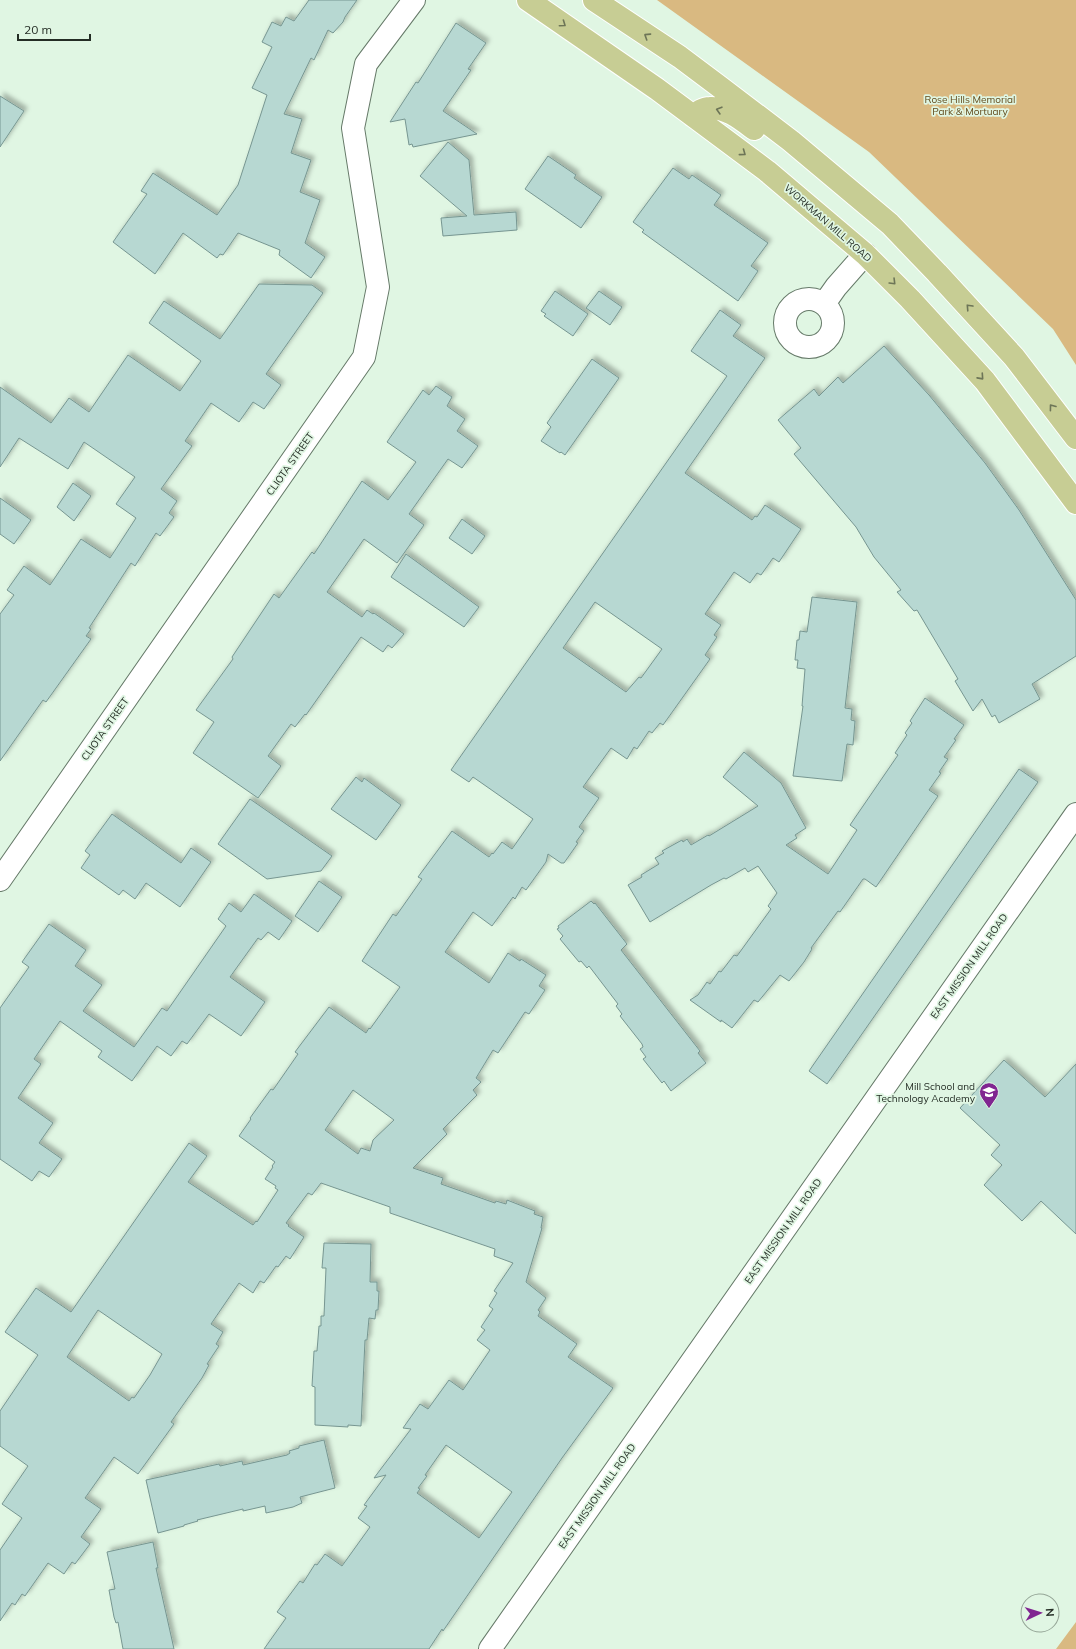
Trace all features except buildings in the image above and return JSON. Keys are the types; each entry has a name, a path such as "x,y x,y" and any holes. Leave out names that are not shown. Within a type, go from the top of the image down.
{"main road":[{"name":"WORKMAN MILL ROAD","path":"528,0 693,116 767,171 865,254 910,299 985,381 1067,488 1076,503"},
{"path":"594,0 680,57 720,87 791,141 890,224 1014,357 1076,438"},
{"path":"693,116 702,109 711,107 735,116 864,214 890,224"}],"street":[{"name":"CLIOTA STREET","path":"0,880 364,357 378,287 353,128 366,64 414,0"},
{"path":"830,296 865,254"},
{"name":"EAST MISSION MILL ROAD","path":"490,1649 1076,814"}],"green space":[{"name":"Rose Hills Memorial Park & Mortuary","path":"657,0 1076,0 1076,365 1053,329 869,152"},
{"path":"1076,1622 1076,1649 1056,1649"}],"place":[{"name":"Mill School and Technology Academy","path":"989,1109"}]}
